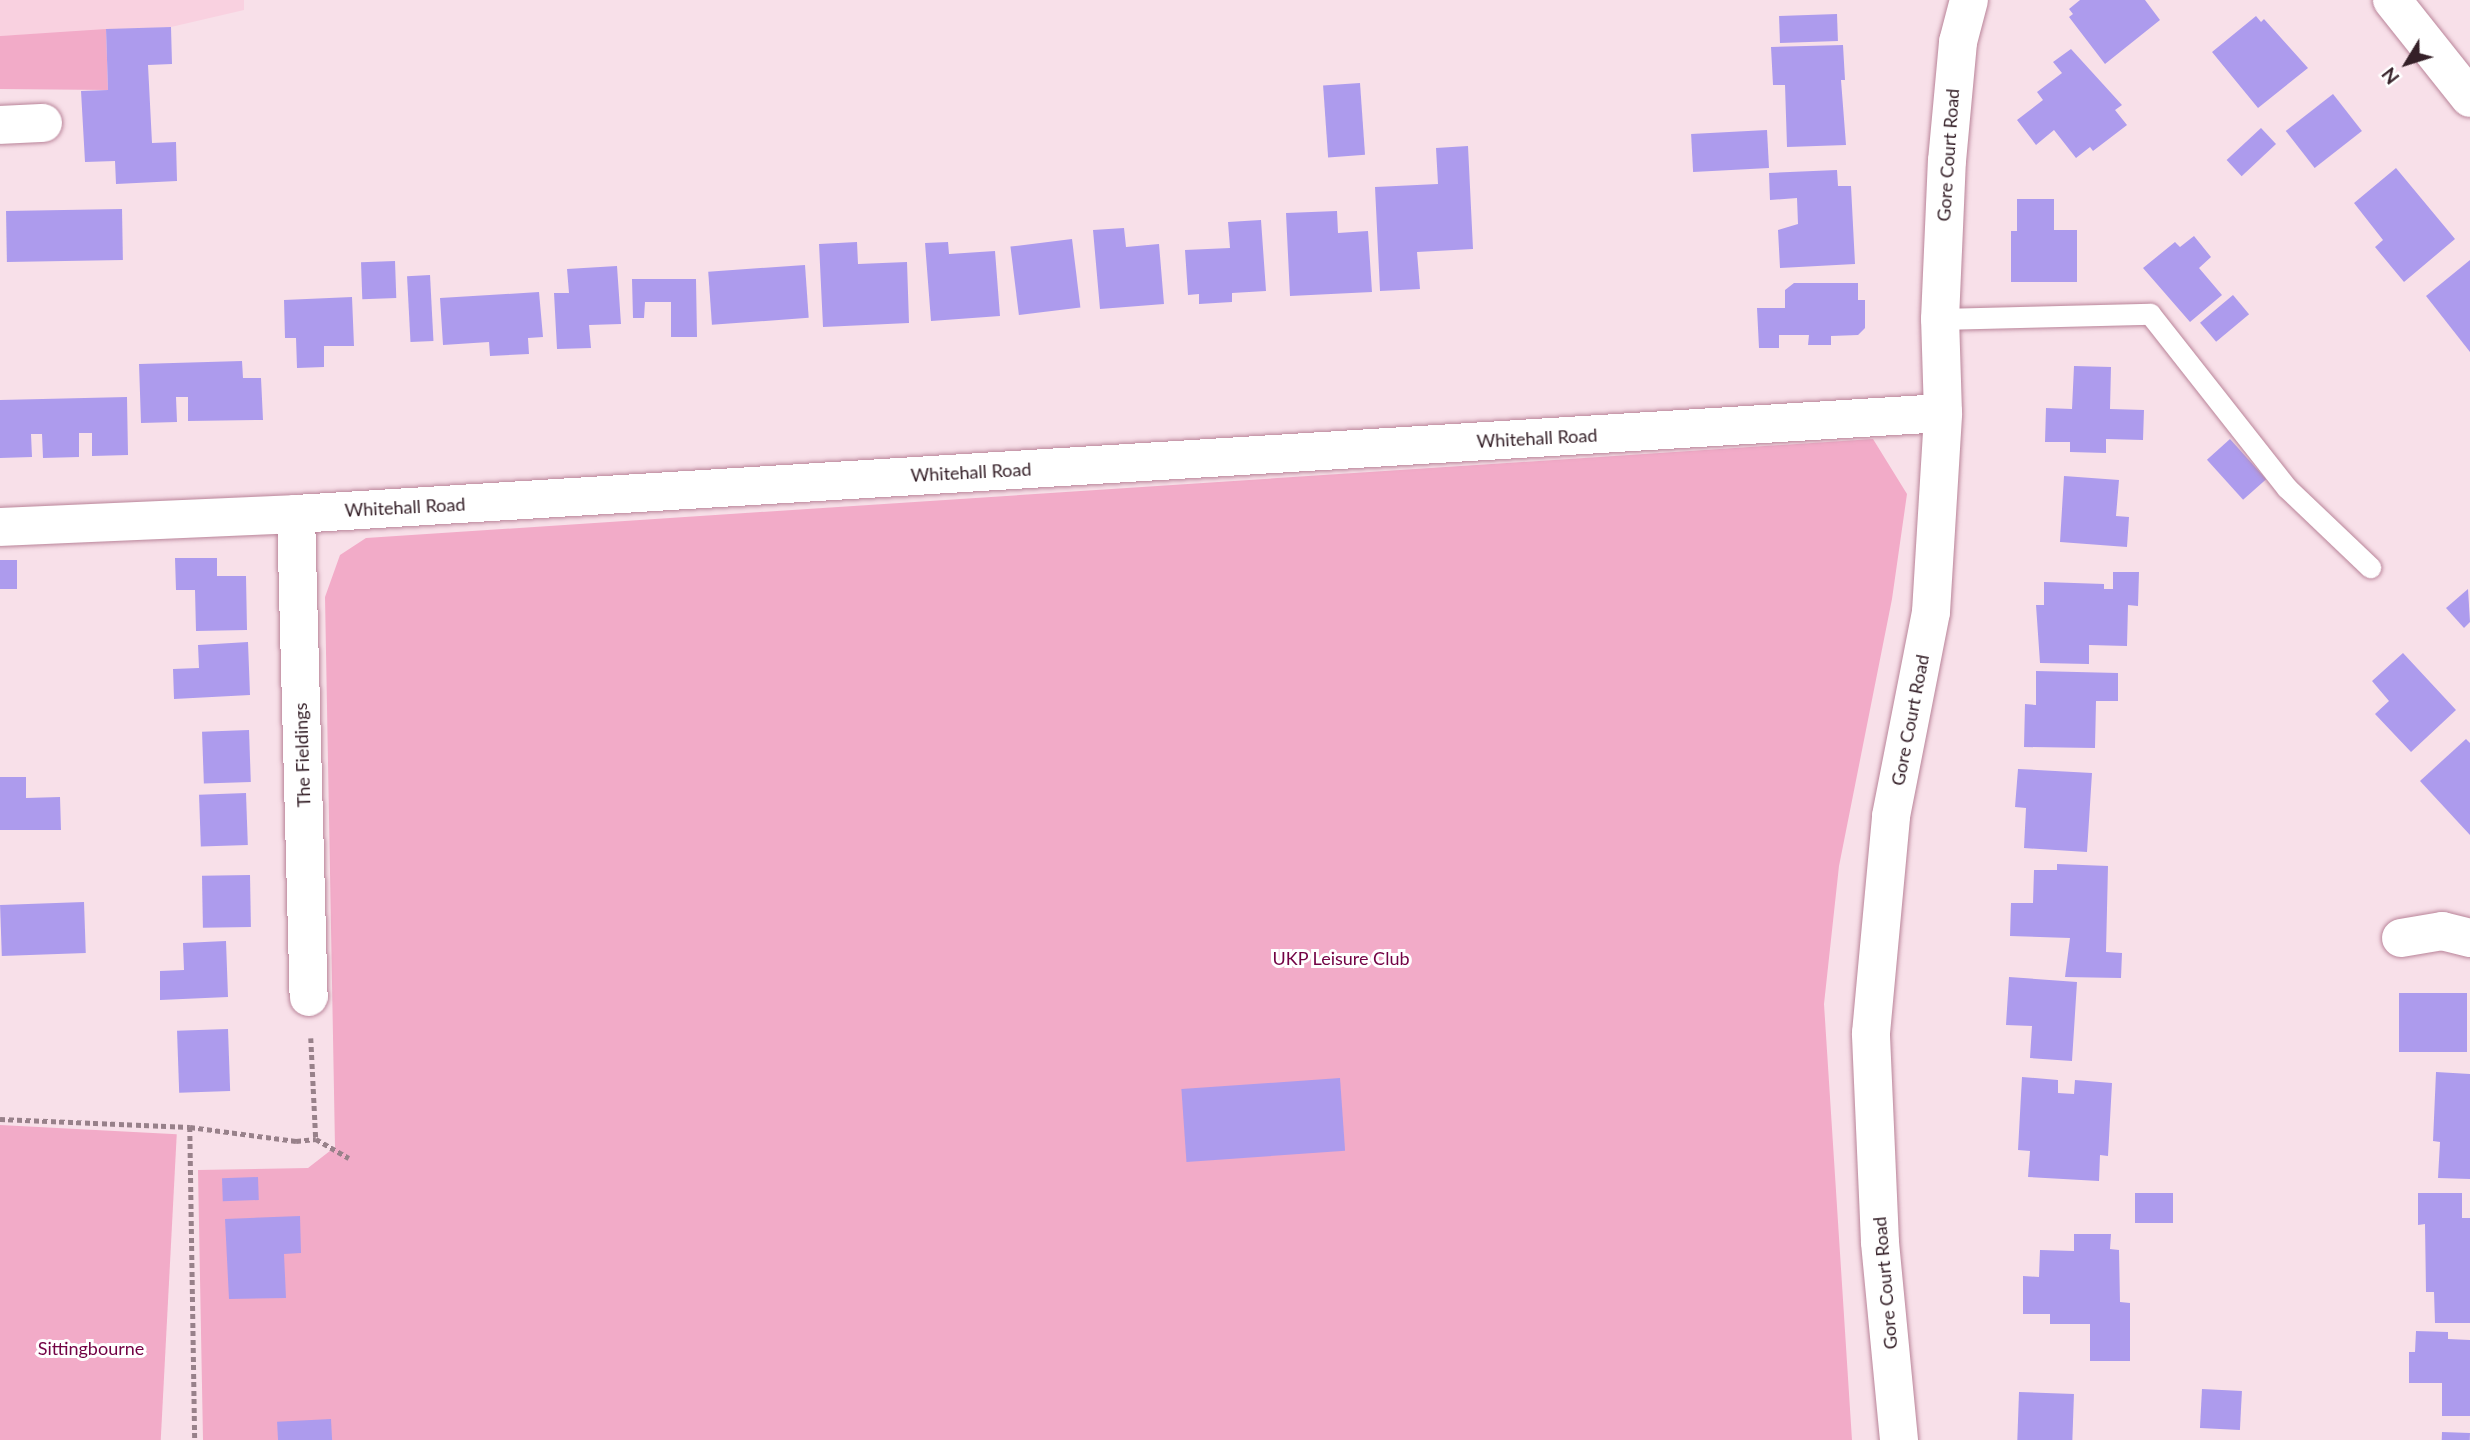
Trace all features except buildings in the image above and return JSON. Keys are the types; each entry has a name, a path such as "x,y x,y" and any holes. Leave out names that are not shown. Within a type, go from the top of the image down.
{"street":[{"name":"Gore Court Road","path":"1899,1440 1880,1242 1871,1033 1891,816 1931,611 1942,413 1940,318 1954,73 1969,0"},
{"path":"2392,0 2470,98"},
{"path":"0,125 43,123"},
{"name":"Whitehall Road","path":"0,527 296,514 1942,413"},
{"name":"The Fieldings","path":"296,514 309,997"},
{"path":"2401,938 2442,931 2470,938"}],"lane":[{"path":"1940,318 2150,314 2287,488 2370,567"}],"path":[{"path":"309,997 316,1139"},
{"path":"0,1119 190,1127 296,1141 316,1139 349,1158"},
{"path":"190,1127 195,1440"}],"shaded area":[{"path":"0,0 244,0 244,10 171,27 0,36"}],"green space":[{"path":"106,29 108,90 0,89 0,36"},
{"name":"UKP Leisure Club","path":"1873,439 1907,494 1892,599 1839,866 1824,1004 1852,1440 203,1440 198,1170 308,1168 335,1147 325,597 340,555 366,538"},
{"name":"Sittingbourne","path":"0,1125 177,1134 161,1440 0,1440"}]}
